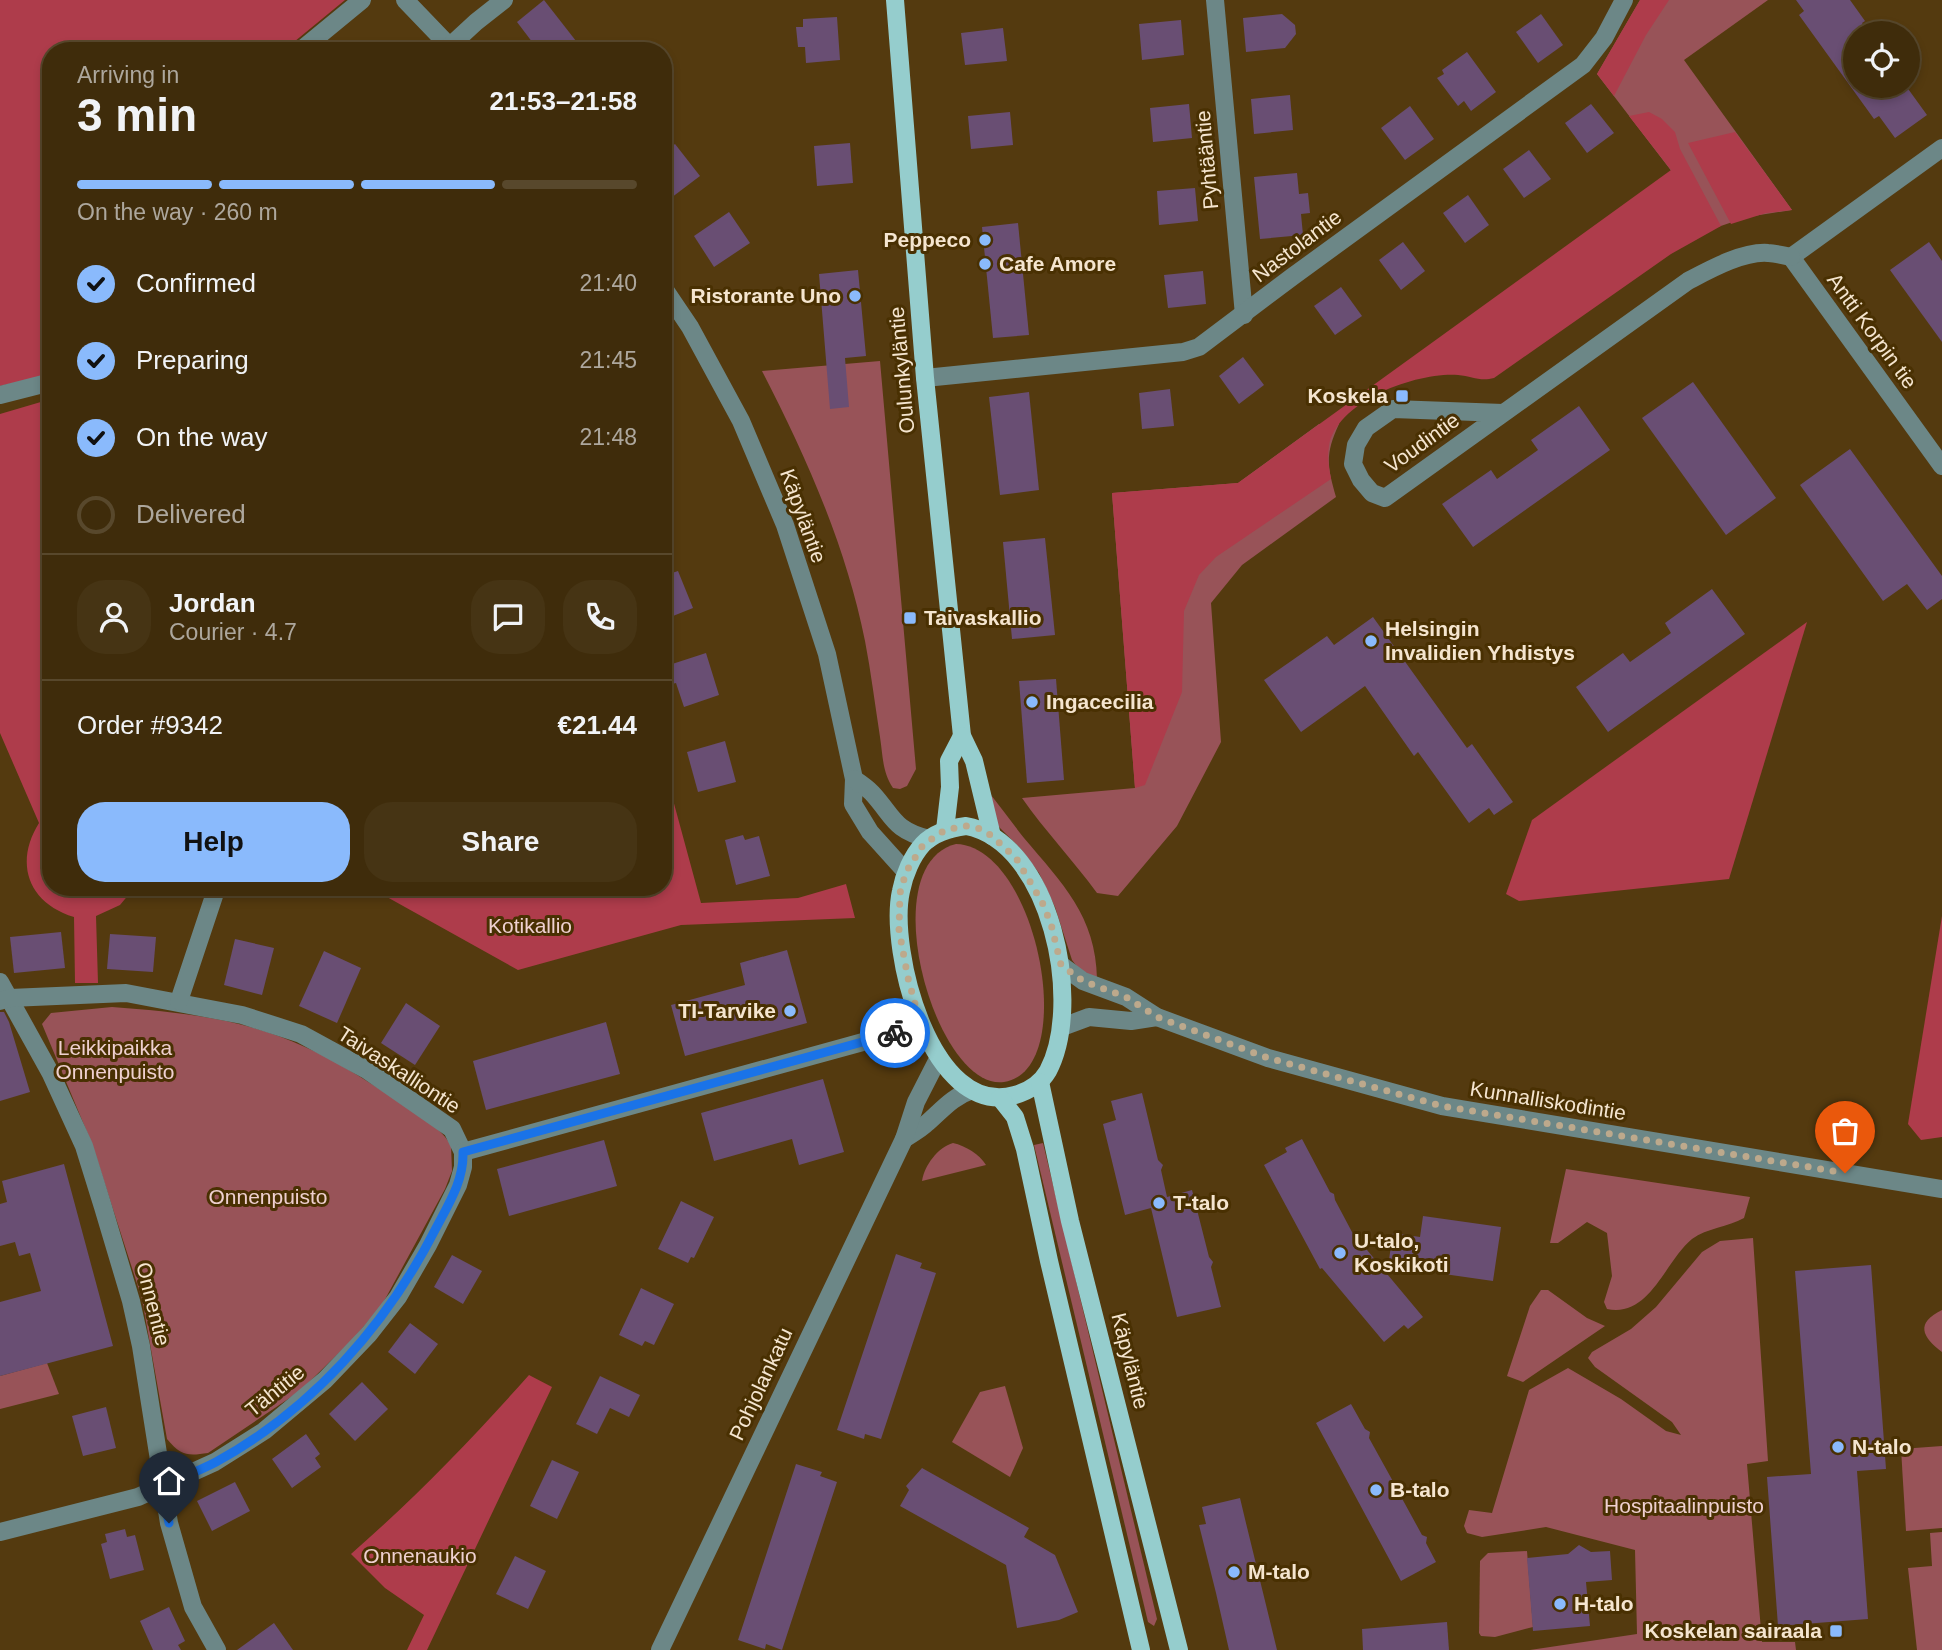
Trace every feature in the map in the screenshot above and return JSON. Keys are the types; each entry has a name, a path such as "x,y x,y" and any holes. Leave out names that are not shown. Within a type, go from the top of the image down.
{"main road":[{"name":"Oulunkyläntie","path":"895,0 925,378 962,736 974,761 992,836"},
{"name":"Oulunkyläntie","path":"937,835 950,787 949,761 962,736"},
{"path":"966,826 981,829 992,836 1016,858 1031,880 1051,924 1061,965 1062,1027 1054,1057 1040,1082 1026,1091 1000,1098 972,1090 952,1074 939,1057 921,1026 899,930 900,893 906,872 923,845 937,835 966,826"},
{"name":"Käpyläntie","path":"1040,1082 1070,1221 1179,1650"},
{"path":"1000,1098 1015,1117 1022,1135 1141,1650"}],"street":[{"path":"311,42 362,0"},
{"path":"405,0 446,42"},
{"path":"458,42 476,22 504,0"},
{"name":"Pyhtääntie","path":"1215,0 1244,315"},
{"name":"Nastolantie","path":"925,378 1183,352 1199,347 1583,65 1604,38 1623,0"},
{"path":"1791,257 1942,148"},
{"name":"Voudintie","path":"1503,413 1393,409 1366,428 1356,445 1353,464 1372,493 1385,498 1688,281 1713,268 1765,252 1791,257"},
{"name":"Antti Korpin tie","path":"1791,257 1942,466"},
{"name":"Käpyläntie","path":"672,312 741,421 785,525 827,654 854,779 853,804 879,842 906,872"},
{"path":"0,395 42,385"},
{"path":"854,779 872,793 889,817 901,827 914,835 937,835"},
{"path":"178,1002 214,896"},
{"name":"Kunnalliskodintie","path":"1061,965 1083,981 1126,997 1157,1017 1268,1058 1442,1106 1942,1189"},
{"name":"Onnentie","path":"0,982 5,999 51,1074 80,1137 103,1206 131,1301 141,1346 169,1523 193,1606 217,1650"},
{"name":"Taivaskalliontie","path":"5,999 127,993 242,1015 301,1034 367,1070 431,1113 452,1129 463,1152"},
{"name":"Kunnalliskodintie","path":"1062,1027 1089,1017 1131,1021 1157,1017"},
{"path":"463,1152 921,1026"},
{"name":"Pohjolankatu","path":"660,1650 904,1139 916,1102 939,1057"},
{"name":"Pohjolankatu","path":"904,1139 927,1124 951,1100 972,1090"},
{"name":"Tähtitie","path":"0,1532 138,1497 215,1462 264,1431 325,1380 369,1334 398,1297 458,1185 463,1167 463,1152"}],"green space":[{"path":"0,0 345,0 294,42 42,42 42,377 0,386"},
{"path":"1640,0 1768,0 1684,60 1792,210 1747,217 1715,228 1597,74"},
{"path":"1640,0 1669,0 1646,35 1614,96 1597,74"},
{"path":"1649,112 1662,119 1675,132 1680,149 1721,226 1671,254 1494,378 1441,375 1421,378 1381,393 1362,403 1347,416 1335,430 1329,446 1331,479 1216,557 1199,575 1184,611 1182,692 1145,785 1135,788 1112,493 1238,483 1671,170 1629,116"},
{"path":"1735,132 1792,210 1766,213 1731,224 1688,143"},
{"path":"880,361 916,769 907,786 900,789 893,788 885,769 865,641 836,536 809,469 762,371"},
{"path":"42,402 42,896 128,896 120,905 96,916 98,983 75,983 74,917 58,911 46,902 36,892 30,880 27,853 39,823 0,733 0,414"},
{"path":"1319,424 1339,424 1331,444 1329,460 1336,497 1242,565 1211,603 1221,742 1177,826 1118,896 1097,893 1022,798 1135,788 1112,493 1238,483"},
{"path":"1807,622 1729,879 1519,901 1506,894 1532,820"},
{"path":"991,795 1074,902 1091,937 1097,979 1078,968 1072,960 1055,907 1039,873 1021,849 997,825"},
{"name":"Kotikallio","path":"672,796 701,903 798,898 846,884 855,918 681,925 518,970 385,896 672,896"},
{"path":"956,844 984,854 1008,880 1027,917 1039,959 1044,1002 1040,1040 1027,1068 1004,1082 979,1076 956,1052 937,1017 923,975 916,931 918,891 931,861"},
{"path":"1942,916 1942,1137 1921,1140 1908,1124"},
{"name":"Onnenpuisto","path":"112,1007 210,1018 282,1037 338,1063 406,1106 431,1123 451,1145 452,1171 445,1189 383,1303 356,1336 300,1391 208,1453 185,1454 167,1439 142,1299 92,1144 42,1024 51,1013"},
{"path":"953,1143 972,1151 986,1165 922,1181 933,1158"},
{"path":"1043,1143 1157,1619 1154,1626 1148,1622 1034,1145"},
{"path":"1566,1169 1750,1197 1744,1218 1692,1239 1646,1297 1635,1305 1622,1309 1607,1309 1604,1302 1612,1276 1607,1233 1587,1222 1558,1243 1550,1243"},
{"name":"Hospitaalinpuisto","path":"1753,1238 1768,1461 1747,1464 1762,1642 1795,1642 1796,1650 1530,1650 1637,1634 1635,1550 1546,1527 1482,1537 1467,1533 1464,1526 1469,1510 1492,1513 1529,1390 1568,1368 1621,1399 1666,1431 1681,1435 1672,1422 1595,1367 1588,1358 1592,1352 1631,1329 1656,1307 1702,1252 1720,1241"},
{"path":"1541,1290 1548,1290 1587,1318 1605,1326 1523,1382 1507,1376 1530,1306"},
{"path":"1942,1310 1942,1352 1930,1341 1924,1330 1928,1320"},
{"path":"47,1363 59,1394 0,1409 0,1376"},
{"name":"Onnenaukio","path":"529,1375 552,1387 427,1650 407,1650 424,1615 385,1588 351,1554 443,1467"},
{"path":"1005,1386 1023,1448 1010,1477 952,1442 980,1392"},
{"path":"1942,1446 1942,1528 1906,1531 1901,1449"},
{"path":"1942,1532 1942,1650 1917,1650 1908,1568 1932,1566 1930,1533"},
{"path":"1527,1551 1533,1627 1495,1637 1481,1636 1480,1561 1488,1553"}],"building":[{"path":"544,0 576,41 532,42 517,22"},
{"path":"1796,0 1850,0 1865,21 1843,21 1843,76 1799,15 1804,11"},
{"path":"1282,14 1295,25 1296,34 1285,48 1246,52 1243,18"},
{"path":"1541,14 1563,45 1538,63 1516,32"},
{"path":"837,17 840,60 806,63 805,47 798,47 796,27 803,27 803,19"},
{"path":"1181,20 1184,55 1142,60 1139,24"},
{"path":"1003,28 1007,61 965,65 961,33"},
{"path":"1467,52 1496,92 1471,111 1464,101 1458,106 1437,78 1444,74 1442,70"},
{"path":"1290,95 1293,130 1254,134 1251,99"},
{"path":"1859,98 1915,98 1927,115 1895,138 1879,116 1874,119"},
{"path":"1189,104 1192,138 1153,142 1150,108"},
{"path":"1591,104 1614,133 1587,153 1565,123"},
{"path":"1410,106 1434,139 1405,160 1381,128"},
{"path":"1010,112 1013,145 971,149 968,116"},
{"path":"850,143 853,183 817,186 814,146"},
{"path":"675,144 700,176 672,197 672,146"},
{"path":"1529,150 1551,179 1524,198 1503,169"},
{"path":"1297,173 1299,194 1308,193 1310,213 1301,214 1303,235 1260,239 1254,177"},
{"path":"1195,188 1198,221 1159,225 1157,191"},
{"path":"1468,195 1489,225 1465,243 1443,213"},
{"path":"729,212 750,243 714,267 694,236"},
{"path":"1018,223 1029,335 993,338 982,227"},
{"path":"1403,242 1425,271 1401,290 1379,260"},
{"path":"1929,242 1942,261 1942,342 1890,270"},
{"path":"858,270 866,356 845,358 849,407 830,409 819,274"},
{"path":"1203,271 1206,304 1168,308 1164,275"},
{"path":"1341,287 1362,316 1335,335 1314,306"},
{"path":"1243,357 1264,385 1239,404 1219,376"},
{"path":"1693,382 1776,498 1726,535 1642,418"},
{"path":"1170,389 1174,426 1142,429 1139,393"},
{"path":"1029,392 1039,490 1000,495 989,397"},
{"path":"1579,406 1610,450 1473,547 1442,504 1491,470 1497,479 1538,450 1531,440"},
{"path":"1850,449 1942,576 1942,599 1927,610 1907,584 1883,601 1800,485"},
{"path":"1045,538 1055,635 1012,639 1003,542"},
{"path":"678,571 693,608 672,616 672,573"},
{"path":"1712,589 1745,634 1608,732 1576,687 1623,653 1630,662 1671,633 1665,623"},
{"path":"1373,617 1467,748 1472,744 1513,802 1494,815 1489,808 1469,823 1418,752 1414,756 1365,686 1301,732 1264,680 1327,636 1334,645"},
{"path":"706,653 719,695 684,707 676,683 672,684 672,664"},
{"path":"1056,679 1064,780 1027,783 1019,681"},
{"path":"725,741 736,782 698,792 687,752"},
{"path":"743,835 745,840 759,836 770,876 736,885 725,840"},
{"path":"61,932 65,968 14,973 10,937"},
{"path":"110,934 156,937 153,972 107,969"},
{"path":"235,939 274,948 262,995 224,985"},
{"path":"787,950 807,1023 685,1056 671,1005 745,985 740,963"},
{"path":"324,951 361,968 337,1023 299,1006"},
{"path":"406,1003 440,1026 415,1065 381,1043"},
{"path":"0,1012 4,1012 9,1022 30,1092 0,1101"},
{"path":"606,1022 620,1074 486,1110 473,1061"},
{"path":"823,1079 844,1152 799,1165 792,1139 714,1161 701,1113"},
{"name":"T-talo","path":"1142,1093 1158,1160 1163,1165 1161,1170 1167,1197 1192,1190 1209,1257 1213,1262 1211,1267 1221,1307 1177,1317 1151,1208 1125,1215 1103,1124 1116,1120 1111,1101"},
{"name":"U-talo, Koskikoti","path":"1302,1139 1330,1192 1334,1194 1352,1232 1423,1317 1408,1329 1404,1325 1384,1342 1322,1268 1320,1269 1264,1165 1287,1152 1285,1148"},
{"path":"604,1140 617,1186 509,1216 497,1169"},
{"path":"64,1164 113,1346 0,1376 0,1302 41,1291 30,1253 19,1256 15,1242 0,1246 0,1204 7,1202 2,1181"},
{"path":"681,1201 714,1217 694,1258 691,1257 688,1263 658,1249"},
{"path":"1423,1216 1501,1227 1493,1281 1388,1266 1393,1233 1420,1237"},
{"path":"896,1254 922,1263 920,1268 936,1273 881,1439 865,1434 864,1439 837,1430"},
{"path":"452,1255 482,1271 463,1304 434,1287"},
{"name":"N-talo","path":"1871,1265 1886,1469 1857,1471 1868,1619 1778,1626 1767,1477 1811,1474 1795,1271"},
{"path":"641,1288 674,1304 654,1345 645,1341 642,1346 619,1335"},
{"path":"410,1323 438,1344 415,1374 388,1352"},
{"path":"600,1376 640,1395 629,1417 610,1408 597,1434 576,1424"},
{"path":"362,1382 388,1409 355,1441 329,1414"},
{"name":"B-talo","path":"1351,1404 1365,1429 1370,1432 1369,1438 1395,1485 1400,1488 1399,1493 1422,1535 1427,1537 1426,1543 1436,1562 1401,1581 1316,1423"},
{"path":"106,1407 116,1448 83,1456 72,1416"},
{"path":"306,1434 320,1454 315,1458 321,1467 292,1488 272,1459"},
{"path":"552,1460 579,1472 557,1519 530,1506"},
{"path":"796,1464 822,1472 820,1476 837,1482 782,1650 766,1644 765,1649 738,1640"},
{"path":"922,1468 1029,1528 1024,1537 1055,1555 1078,1612 1059,1620 1017,1628 1006,1565 900,1506 909,1490 906,1486"},
{"path":"235,1482 250,1511 212,1531 197,1501"},
{"name":"M-talo","path":"1240,1498 1277,1650 1229,1650 1199,1525 1206,1524 1202,1507"},
{"path":"125,1529 127,1537 135,1535 144,1570 110,1579 101,1544 107,1542 105,1534"},
{"name":"H-talo","path":"1579,1545 1591,1552 1610,1551 1612,1580 1586,1582 1590,1626 1533,1631 1527,1558 1568,1554"},
{"path":"515,1556 546,1571 528,1609 496,1594"},
{"path":"169,1607 185,1641 178,1645 181,1650 153,1650 140,1621"},
{"path":"1447,1622 1449,1650 1363,1650 1362,1629"},
{"path":"274,1623 293,1650 237,1650"}],"way so far":[{"path":"895,1033 921,1026 899,930 900,893 906,872 923,845 933,835 966,826 981,829 992,836 1016,858 1042,902 1051,924 1061,965 1083,981 1126,997 1157,1017 1268,1058 1442,1106 1845,1173"}],"place":[{"name":"Peppeco","path":"985,240"},
{"name":"Cafe Amore","path":"985,264"},
{"name":"Ristorante Uno","path":"855,296"},
{"name":"Koskela","path":"1402,396"},
{"name":"Taivaskallio","path":"910,618"},
{"name":"Helsingin Invalidien Yhdistys","path":"1371,641"},
{"name":"Ingacecilia","path":"1032,702"},
{"name":"TI-Tarvike","path":"790,1011"},
{"name":"T-talo","path":"1159,1203"},
{"name":"U-talo, Koskikoti","path":"1340,1253"},
{"name":"N-talo","path":"1838,1447"},
{"name":"B-talo","path":"1376,1490"},
{"name":"M-talo","path":"1234,1572"},
{"name":"H-talo","path":"1560,1604"},
{"name":"Koskelan sairaala","path":"1836,1631"}],"route":[{"path":"169,1523 162,1486 215,1462 264,1431 325,1380 369,1334 398,1297 428,1245 458,1185 463,1167 463,1152 895,1033"}],"park label":[{"name":"Leikkipaikka Onnenpuisto","path":"115,1060"}]}
